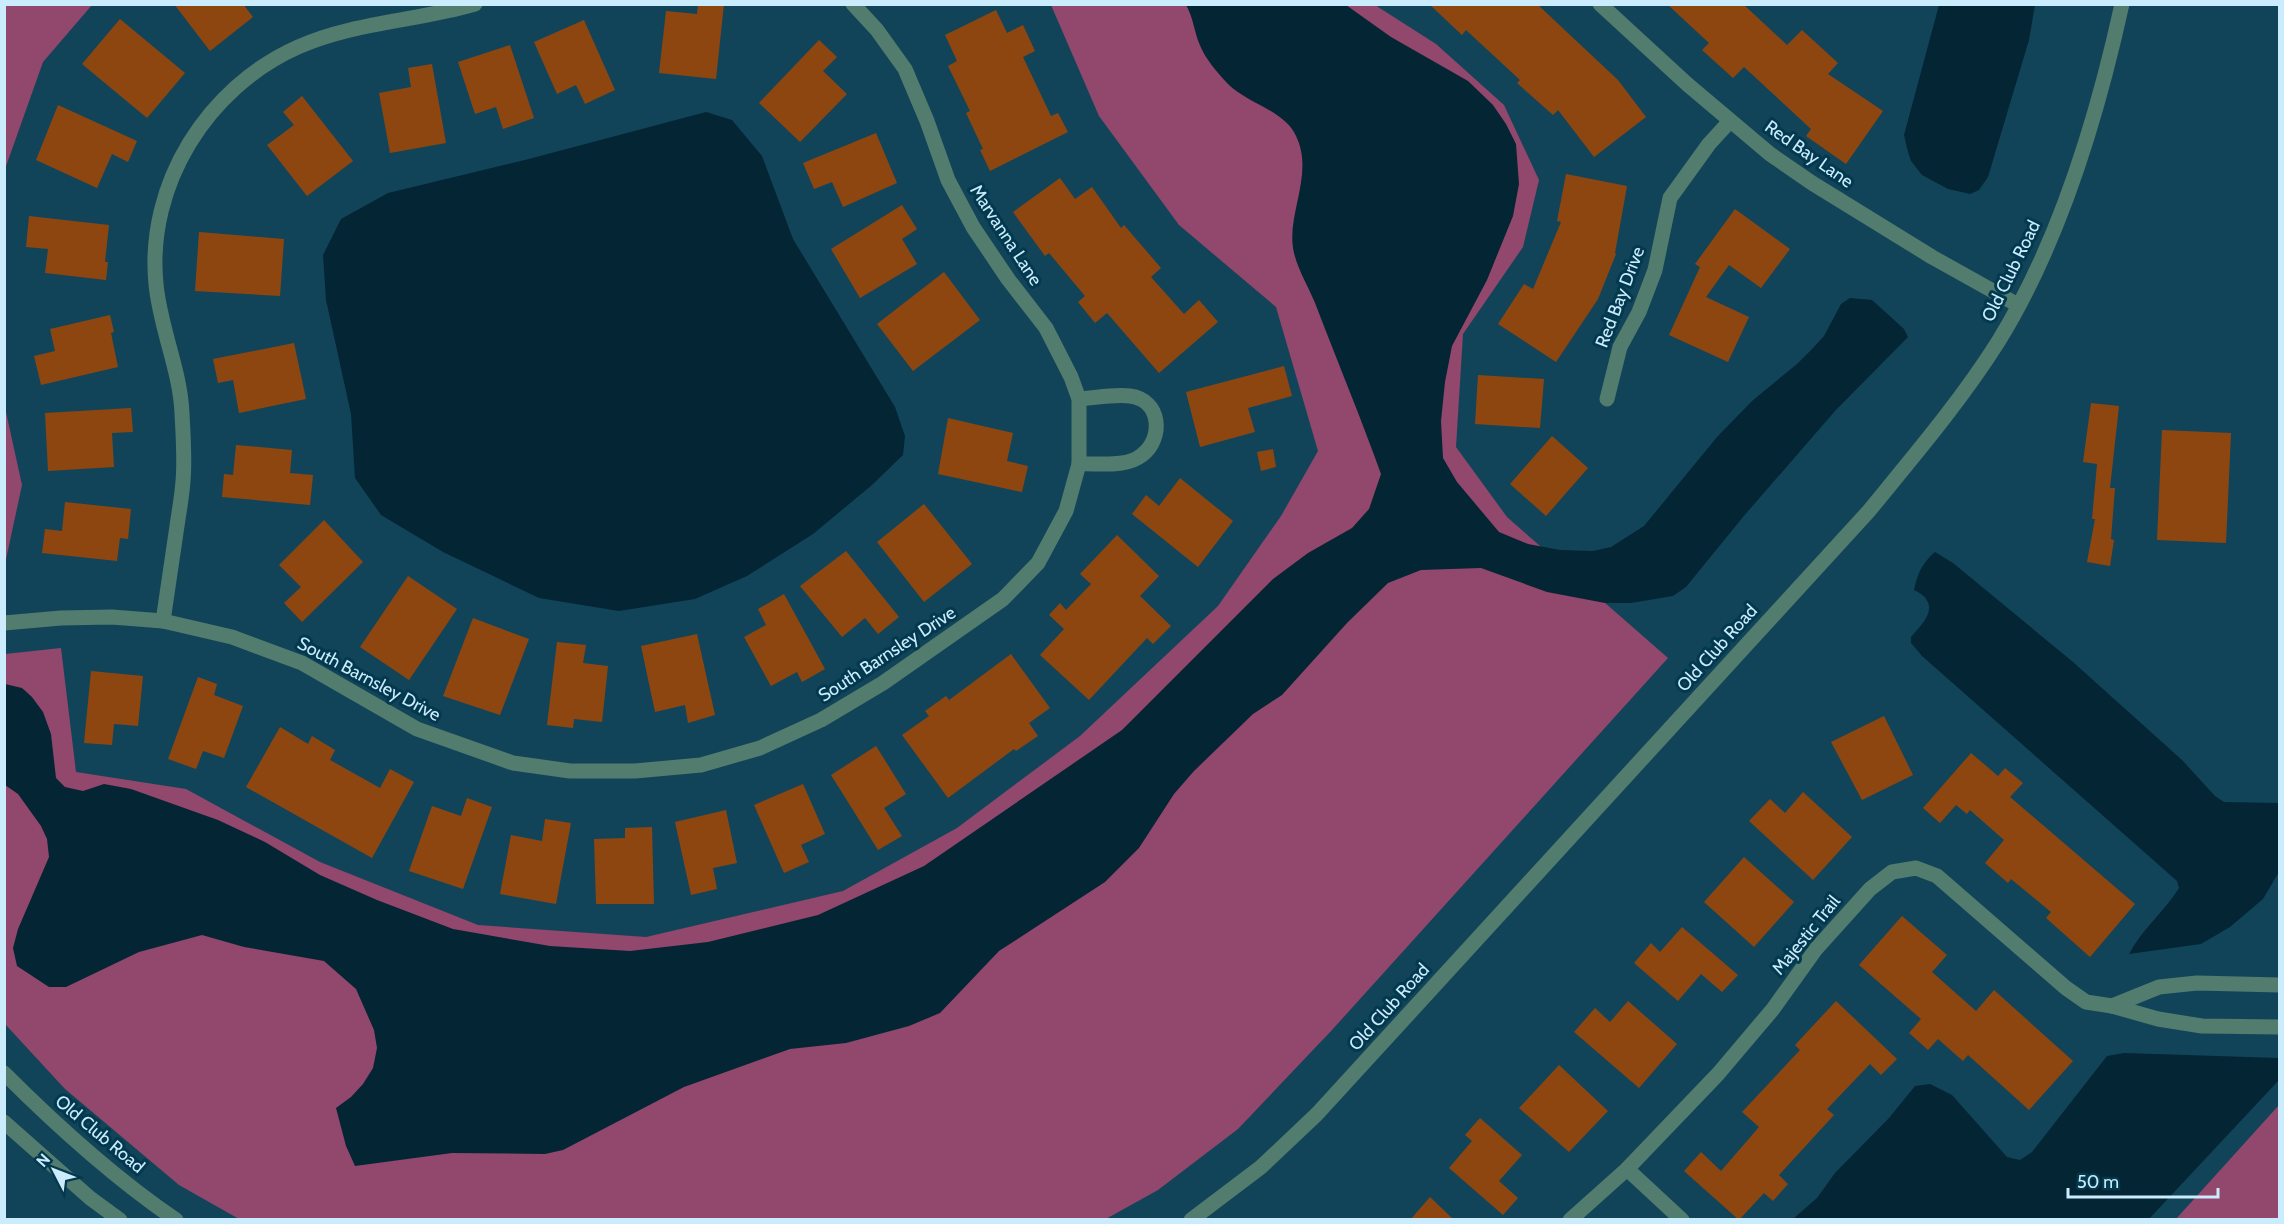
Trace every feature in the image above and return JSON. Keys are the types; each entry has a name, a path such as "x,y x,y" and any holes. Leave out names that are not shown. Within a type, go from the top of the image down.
{"street":[{"path":"163,621 183,482 182,410 155,284 155,244 166,190 186,146 216,107 258,68 300,46 355,29 449,12 475,4"},
{"name":"Marvanna Lane","path":"853,4 878,30 905,69 948,180 973,227 1008,279 1046,328 1071,377 1079,399 1079,464"},
{"name":"Red Bay Lane","path":"1600,4 1770,154 1812,183 1932,257 2018,305"},
{"name":"Old Club Road","path":"1191,1220 1261,1167 1317,1114 1868,512 1973,378 1999,341 2051,237 2089,133 2109,63 2122,4"},
{"name":"Red Bay Drive","path":"1607,399 1620,347 1639,312 1655,270 1670,198 1708,144 1730,121"},
{"path":"1079,399 1131,396 1144,401 1153,411 1158,426 1155,440 1142,456 1123,463 1079,464"},
{"name":"South Barnsley Drive","path":"4,623 61,618 112,617 163,621 232,637 302,663 417,729 513,763 570,771 635,771 701,765 760,748 821,720 883,683 1003,599 1038,563 1066,511 1079,464"},
{"name":"Majestic Trail","path":"1570,1220 1627,1169 1718,1074 1773,1009 1816,949 1870,889 1892,872 1916,868 1937,876 2066,988 2086,1002 2112,1006 2158,1019 2202,1026 2280,1027"},
{"path":"2112,1006 2159,987 2197,983 2280,986"},
{"name":"Old Club Road","path":"4,1073 51,1119 110,1171 176,1220"},
{"path":"4,1122 90,1198 120,1220"},
{"path":"1627,1169 1682,1220"}],"shaded area":[{"path":"5,4 92,5 43,62 5,169"},
{"path":"1051,5 1375,5 1436,44 1504,105 1539,180 1523,247 1463,334 1456,447 1507,517 1668,658 1332,1030 1238,1129 1158,1190 1104,1220 239,1219 179,1185 65,1089 5,1024 5,654 61,648 76,772 186,789 320,862 478,925 646,937 843,891 957,828 1080,736 1218,606 1281,516 1318,451 1276,307 1179,225 1099,116"},
{"path":"4,403 22,485 5,564 4,564"},
{"path":"2279,1105 2279,1219 2176,1219"}],"water":[{"path":"1186,5 1346,5 1391,37 1468,81 1493,105 1506,124 1516,144 1519,184 1513,216 1487,280 1452,346 1441,421 1443,458 1457,482 1499,532 1528,544 1560,550 1593,551 1611,547 1644,526 1717,437 1752,401 1813,348 1824,336 1841,304 1850,298 1872,300 1904,329 1908,337 1835,411 1686,587 1673,596 1631,603 1605,603 1547,592 1481,568 1421,570 1388,583 1347,623 1282,695 1253,714 1194,771 1174,794 1139,848 1105,882 999,951 940,1013 909,1026 846,1043 790,1049 684,1087 563,1150 545,1154 452,1153 355,1166 346,1146 336,1108 363,1084 373,1068 377,1048 374,1030 356,989 324,961 244,947 202,935 139,952 66,987 49,987 17,966 13,948 18,929 49,857 47,839 41,826 18,794 5,785 5,684 22,688 43,712 51,734 56,778 65,787 83,791 104,784 131,789 218,820 265,842 320,875 453,929 550,946 630,951 708,942 818,915 924,866 1122,730 1273,579 1308,553 1352,528 1369,509 1381,474 1294,253 1293,224 1302,165 1301,151 1296,136 1283,120 1236,91 1216,70 1202,49"},
{"path":"1939,5 2035,5 2029,40 1988,177 1979,190 1970,194 1948,189 1922,175 1911,161 1904,135"},
{"path":"706,112 732,120 762,156 793,239 895,407 905,436 903,455 872,485 813,534 747,576 695,599 619,611 539,598 443,552 381,515 355,478 351,414 326,300 323,255 341,219 388,193 525,160"},
{"path":"1935,552 1953,563 2073,662 2182,760 2215,796 2224,802 2279,803 2279,872 2263,899 2230,927 2201,944 2129,954 2179,888 2177,881 1922,656 1911,643 1911,637 1925,620 1929,609 1925,598 1914,590 1915,584 1924,564"},
{"path":"2124,1053 2279,1058 2279,1080 2149,1219 1793,1219 1817,1198 1835,1173 1889,1118 1915,1086 1930,1084 1952,1095 2007,1157 2020,1160 2032,1152 2107,1056"}],"building":[{"path":"174,4 243,4 253,17 210,51"},
{"path":"698,4 724,4 716,79 659,73 666,11 697,14"},
{"path":"1429,4 1537,4 1618,80 1646,117 1594,157 1558,110 1553,115 1517,83 1520,80 1466,30 1462,35"},
{"path":"1667,4 1743,4 1787,45 1802,30 1838,63 1828,74 1883,111 1846,164 1806,136 1811,129 1744,67 1733,78 1702,50 1709,43"},
{"path":"996,10 1007,33 1023,25 1035,51 1023,57 1051,116 1058,113 1068,132 990,171 980,150 983,149 966,113 970,111 948,66 957,61 945,35"},
{"path":"120,19 185,73 147,118 82,64"},
{"path":"584,20 615,90 585,104 576,85 557,94 534,42"},
{"path":"819,40 837,57 823,71 847,94 800,142 759,103"},
{"path":"510,45 534,118 503,129 496,107 475,114 458,62"},
{"path":"432,64 446,143 390,153 379,93 411,87 408,68"},
{"path":"302,96 353,161 307,196 267,145 294,125 283,112"},
{"path":"58,105 137,141 128,162 112,154 97,188 36,160"},
{"path":"876,133 897,183 843,207 832,182 814,189 803,163"},
{"path":"1566,174 1627,186 1616,254 1598,299 1556,362 1498,324 1524,284 1533,289 1561,222 1557,221"},
{"path":"1060,178 1075,199 1092,187 1121,228 1124,225 1161,268 1151,277 1184,314 1199,300 1218,322 1159,373 1107,313 1095,323 1078,302 1085,296 1049,253 1045,256 1013,212"},
{"path":"902,205 917,229 902,239 917,264 860,298 831,249"},
{"path":"1735,209 1790,249 1761,288 1729,265 1706,297 1749,317 1728,362 1669,335 1700,267 1695,264"},
{"path":"29,216 109,225 105,262 108,262 106,280 45,273 48,249 26,247"},
{"path":"199,232 284,239 280,296 195,291"},
{"path":"944,272 980,320 913,371 877,324"},
{"path":"110,315 118,367 41,385 34,356 55,351 50,329"},
{"path":"294,343 306,399 239,413 233,380 218,383 213,359"},
{"path":"1284,366 1292,396 1248,408 1255,432 1200,447 1186,392"},
{"path":"1478,375 1544,379 1540,428 1475,424"},
{"path":"2091,403 2119,406 2110,488 2115,488 2111,539 2114,540 2110,566 2087,562 2095,519 2092,519 2097,464 2083,462"},
{"path":"131,408 133,432 112,433 114,467 48,471 45,413"},
{"path":"948,418 1013,433 1007,461 1028,466 1022,492 938,474"},
{"path":"2162,430 2231,433 2226,543 2157,540"},
{"path":"1552,436 1588,468 1546,516 1510,484"},
{"path":"236,445 292,450 290,473 313,475 310,505 222,497 224,474 233,475"},
{"path":"1273,449 1276,467 1261,471 1257,452"},
{"path":"1180,478 1233,521 1198,567 1132,514 1146,495 1159,506"},
{"path":"65,502 131,509 128,539 120,538 117,561 42,553 45,529 62,531"},
{"path":"924,504 972,564 924,602 877,542"},
{"path":"324,520 363,562 302,622 284,603 301,587 279,565"},
{"path":"1117,535 1159,576 1140,596 1171,626 1153,644 1147,638 1089,700 1040,655 1064,629 1049,615 1060,603 1066,610 1091,584 1080,574"},
{"path":"846,551 899,617 878,634 865,618 842,637 800,586"},
{"path":"408,576 457,609 409,680 360,647"},
{"path":"784,594 825,669 802,682 797,672 771,686 744,637 766,625 758,609"},
{"path":"473,618 529,639 500,715 443,696"},
{"path":"697,634 715,715 688,723 685,705 655,712 641,646"},
{"path":"557,642 586,645 583,663 608,666 602,722 574,719 573,728 547,725"},
{"path":"1011,654 1050,708 1029,723 1038,736 1016,751 1014,749 948,798 902,735 929,716 925,711 946,696 949,700"},
{"path":"91,671 143,676 138,726 114,724 112,745 84,743"},
{"path":"198,677 217,684 214,695 243,706 224,758 203,751 196,769 168,759"},
{"path":"1884,716 1913,775 1862,800 1831,742"},
{"path":"280,727 308,744 312,736 335,750 330,760 380,788 390,769 414,782 372,858 246,787"},
{"path":"876,746 906,794 884,808 902,836 878,850 831,775"},
{"path":"1971,753 1998,776 2005,768 2023,783 2010,797 2135,904 2090,957 2046,918 2051,912 2011,879 2008,883 1985,863 2004,840 1970,810 1967,814 1956,805 1940,823 1923,808"},
{"path":"803,784 825,834 801,845 809,862 784,873 754,805"},
{"path":"1803,792 1852,837 1813,880 1749,821 1770,799 1785,813"},
{"path":"467,798 492,807 463,889 409,871 432,806 461,816"},
{"path":"726,810 737,863 713,868 717,889 691,895 675,822"},
{"path":"545,819 571,823 556,904 500,894 511,835 542,841"},
{"path":"652,827 654,904 596,904 594,839 625,838 625,828"},
{"path":"1744,857 1794,902 1754,947 1704,902"},
{"path":"1902,916 1947,955 1932,972 1976,1011 1994,990 2073,1061 2029,1110 1968,1055 1963,1061 1938,1039 1928,1050 1909,1033 1921,1019 1859,965"},
{"path":"1682,927 1738,975 1722,992 1701,974 1678,1001 1634,963 1651,943 1660,952"},
{"path":"1628,1001 1677,1044 1639,1088 1574,1032 1595,1008 1610,1022"},
{"path":"1836,1001 1897,1059 1881,1075 1870,1064 1827,1109 1834,1115 1779,1175 1788,1184 1773,1201 1764,1193 1739,1220 1684,1171 1701,1152 1721,1171 1759,1127 1742,1112 1800,1050 1795,1045"},
{"path":"1559,1065 1608,1111 1569,1152 1519,1108"},
{"path":"1480,1118 1522,1155 1499,1181 1518,1198 1503,1215 1449,1168 1472,1141 1465,1135"},
{"path":"1430,1197 1454,1220 1410,1220"}]}
